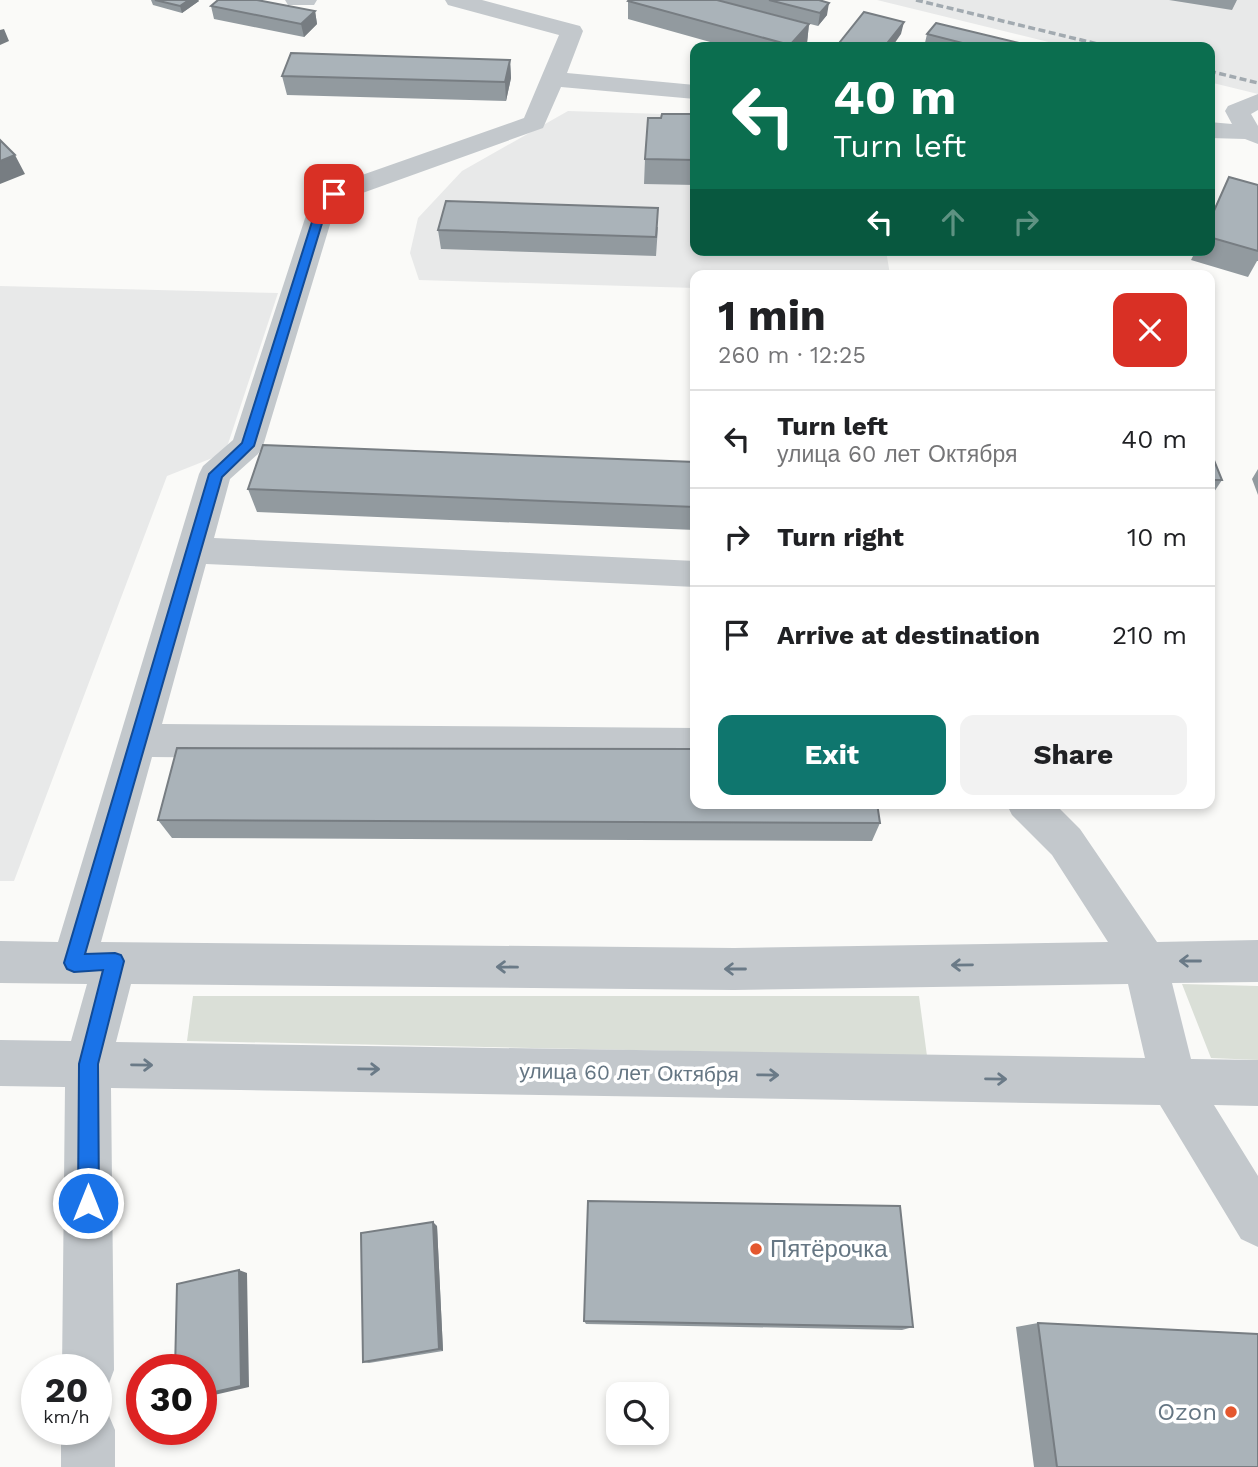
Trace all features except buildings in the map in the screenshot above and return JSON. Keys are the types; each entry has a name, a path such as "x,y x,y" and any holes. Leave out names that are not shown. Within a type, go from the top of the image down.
{"street":[{"path":"296,0 306,0"},
{"path":"88,1354 88,1064 94,962 138,740 215,474 247,446 322,206 334,194 534,123 572,31 456,0"},
{"path":"553,79 690,92"},
{"path":"1253,134 1237,111 1258,101"},
{"path":"1215,131 1253,134"},
{"path":"194,550 690,574"},
{"path":"138,740 690,745"},
{"path":"1032,809 1066,842 1145,961 1173,1082 1258,1222"},
{"path":"0,962 734,970 1258,961"},
{"name":"улица 60 лет Октября","path":"0,1063 1258,1083"},
{"path":"88,1445 88,1467"}],"shaded area":[{"path":"877,0 1258,0 1258,94 1215,83 1215,42 1049,42"},
{"path":"568,111 690,115 690,256 887,256 889,270 690,270 690,288 419,280 410,253 418,218 462,171"},
{"path":"0,286 278,293 225,453 167,476 14,881 0,881"},
{"path":"1182,984 1258,986 1258,1060 1211,1058"},
{"path":"193,996 919,996 927,1056 187,1041"}],"railway":[{"path":"916,0 1089,42"},
{"path":"1215,72 1258,83"}],"place":[{"name":"Пятёрочка","path":"756,1249"},
{"name":"Ozon","path":"1231,1412"}],"route":[{"path":"88,1203 88,1064 115,961 74,963 215,474 247,446 322,206 334,194"}]}
